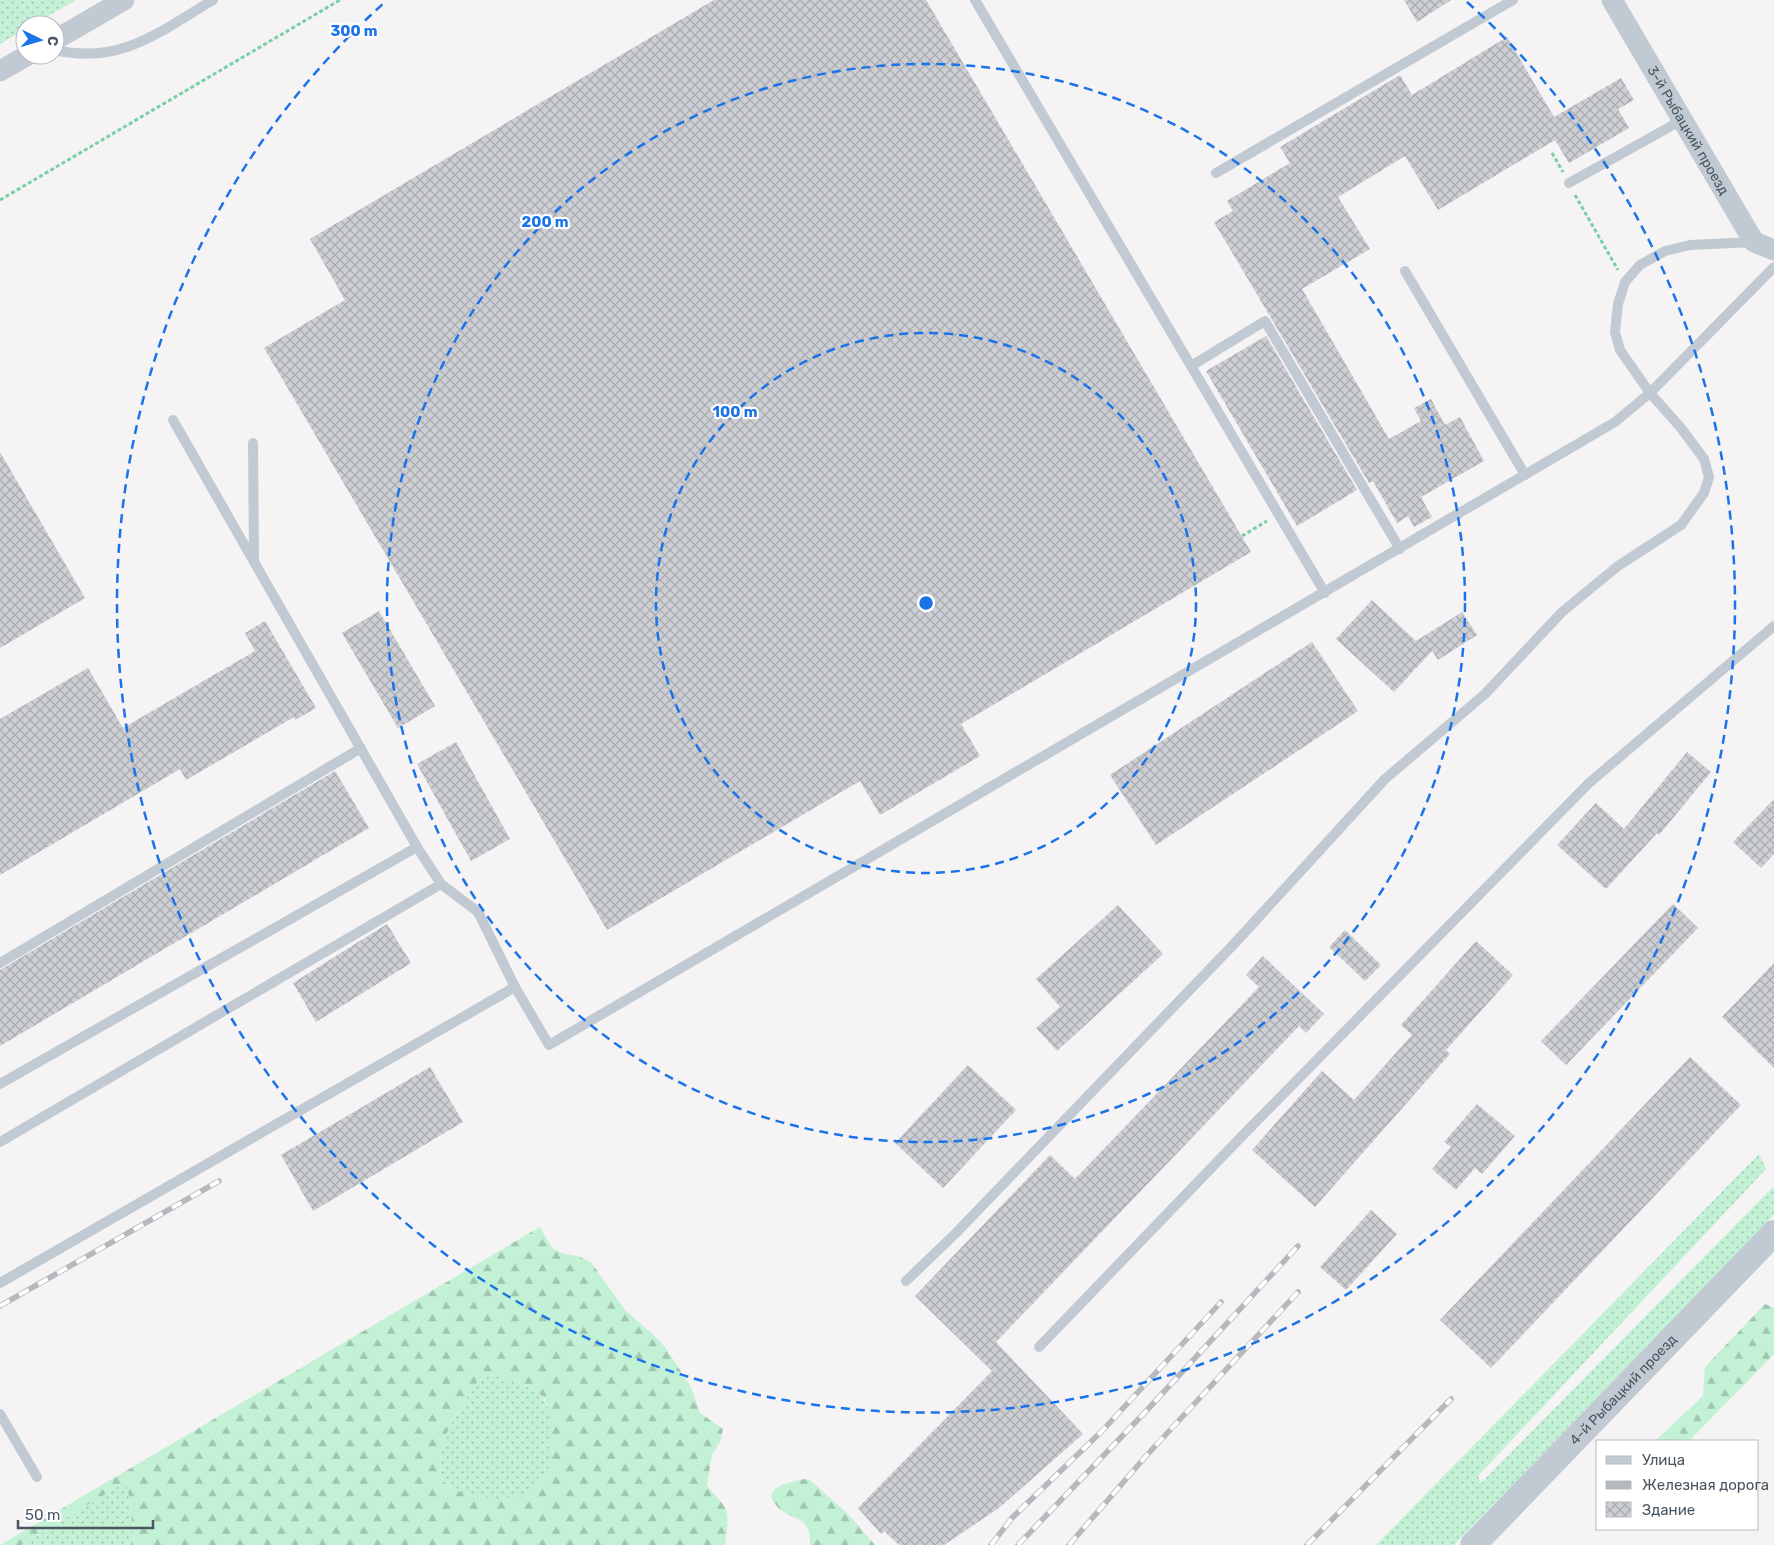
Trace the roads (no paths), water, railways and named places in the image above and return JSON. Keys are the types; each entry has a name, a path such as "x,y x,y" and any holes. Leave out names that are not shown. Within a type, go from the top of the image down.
{"street":[{"path":"65,34 124,0"},
{"name":"3-й Рыбацкий проезд","path":"1612,0 1754,242"},
{"path":"0,71 15,62"},
{"path":"1754,242 1774,250"},
{"name":"4-й Рыбацкий проезд","path":"1473,1545 1768,1243"}],"lane":[{"path":"65,52 88,56 123,50 148,38 213,0"},
{"path":"975,0 1325,592"},
{"path":"1216,173 1513,0"},
{"path":"1569,184 1682,120"},
{"path":"906,1281 956,1233 1227,951 1385,779 1485,694 1562,612 1618,566 1681,525 1704,493 1708,477 1704,459 1681,428 1650,394 1620,350 1615,332 1618,304 1625,282 1640,265 1665,250 1690,245 1754,242"},
{"path":"173,420 417,848 441,884 478,912 515,987 549,1045 1615,422 1650,394 1774,267"},
{"path":"1405,271 1525,475"},
{"path":"1191,366 1265,322 1400,549"},
{"path":"253,443 254,561"},
{"path":"1039,1347 1244,1134 1589,783 1774,626"},
{"path":"0,963 361,748"},
{"path":"0,1084 417,848"},
{"path":"0,1142 441,884"},
{"path":"0,1283 515,987"},
{"path":"0,1414 37,1477"}],"railway":[{"path":"0,1306 219,1181"},
{"path":"1018,1545 1149,1408 1298,1246"},
{"path":"1069,1545 1146,1456 1298,1292"},
{"path":"991,1545 1012,1518 1103,1430 1221,1302"},
{"path":"1307,1545 1451,1399"}]}
